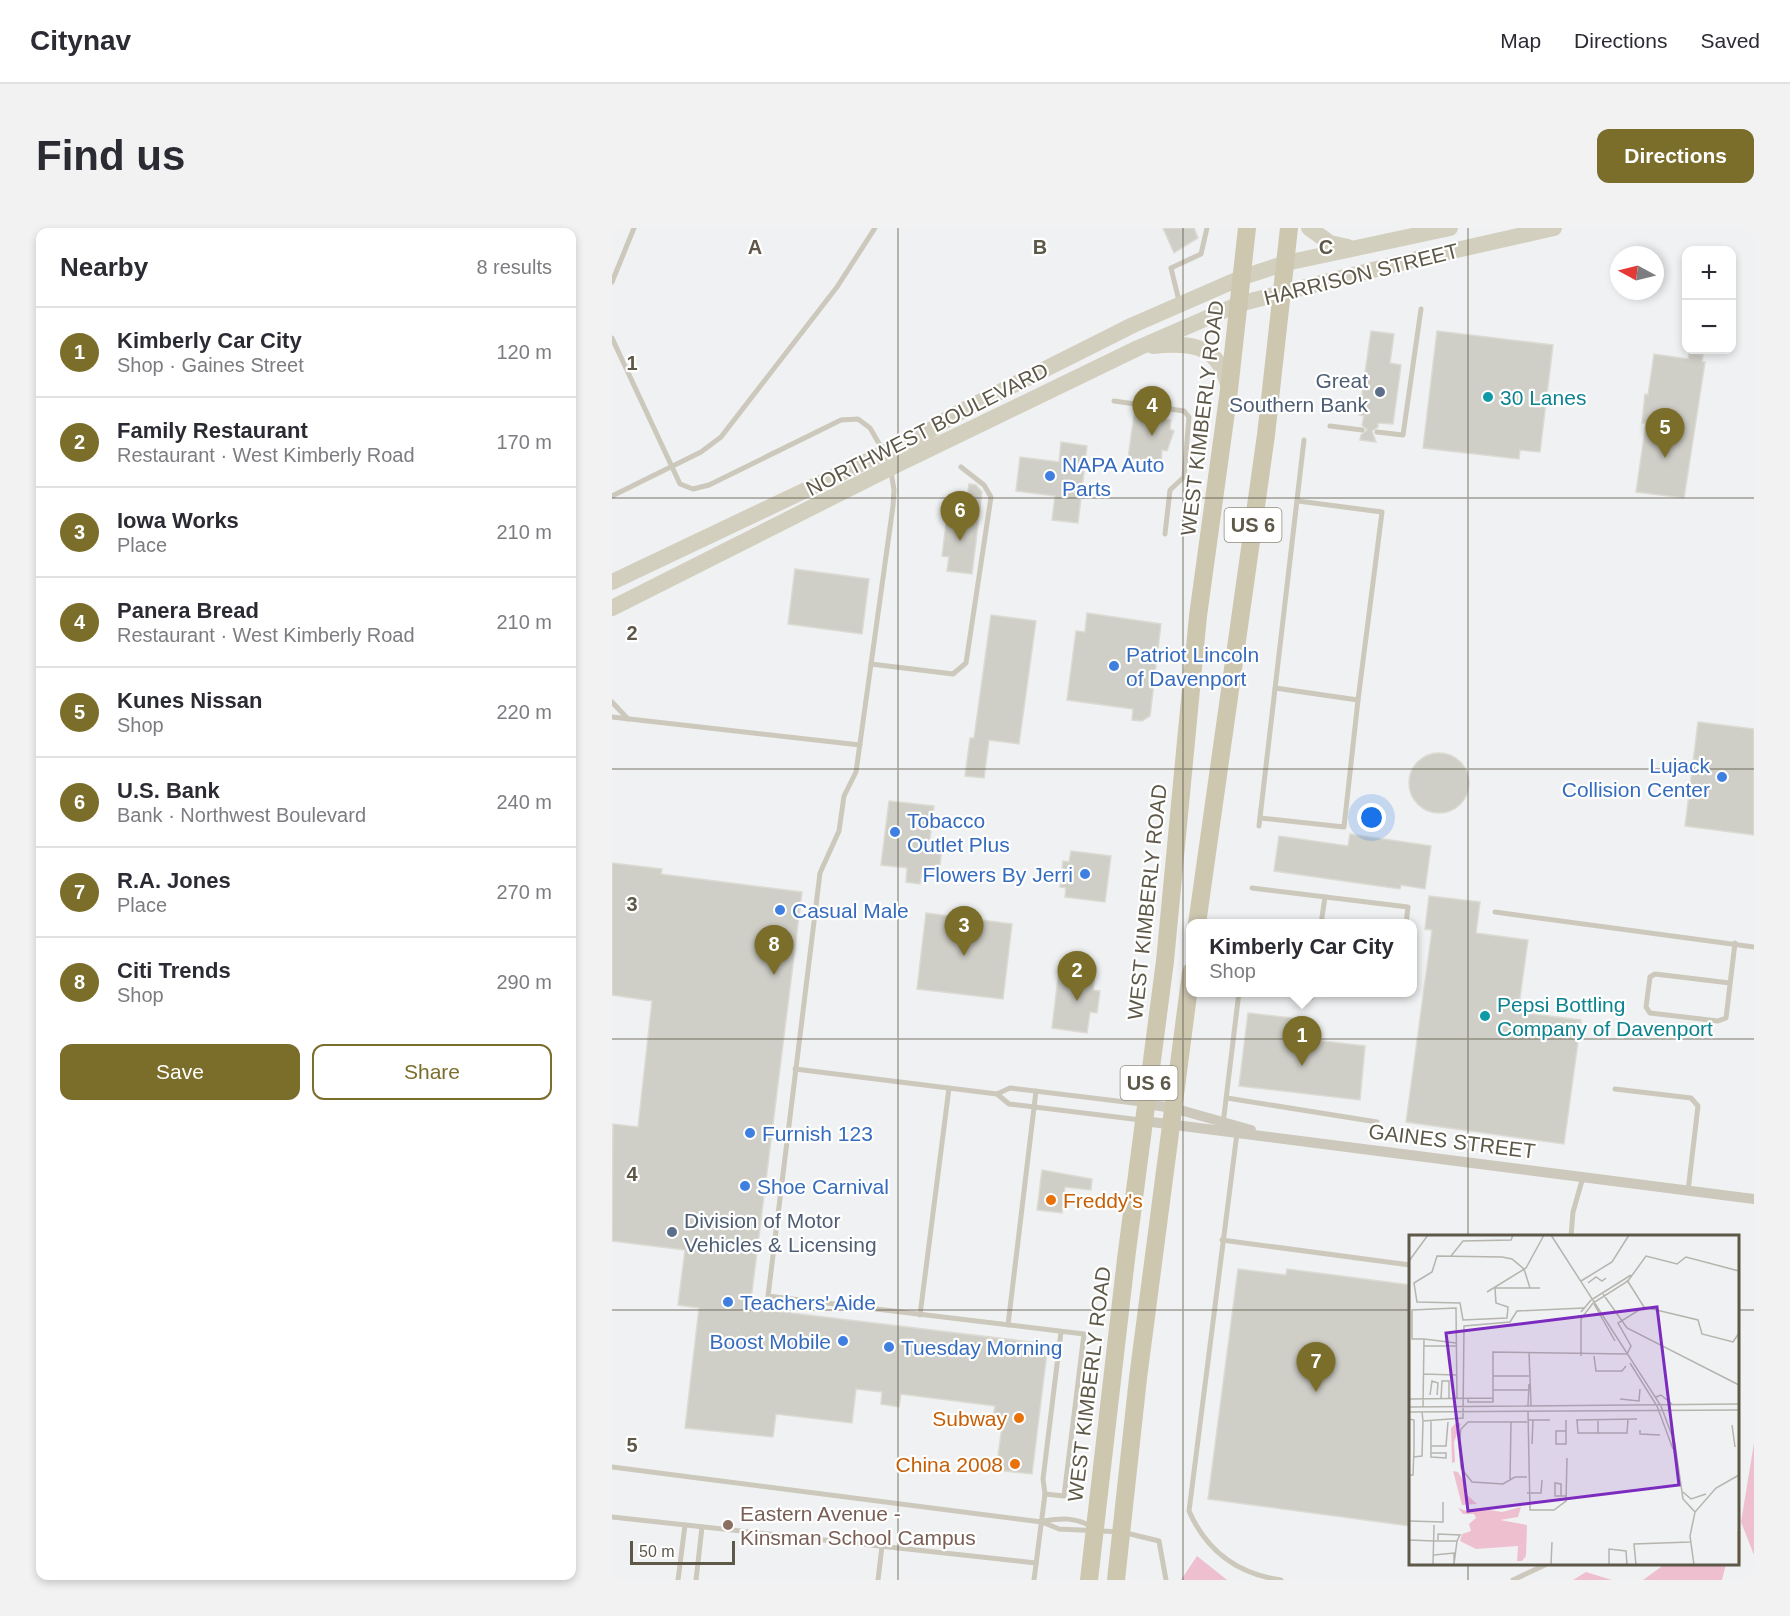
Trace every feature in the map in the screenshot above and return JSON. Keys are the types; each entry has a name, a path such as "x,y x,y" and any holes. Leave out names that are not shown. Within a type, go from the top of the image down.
{"main road":[{"name":"WEST KIMBERLY ROAD","path":"1089,1580 1165,960 1198,616 1229,390 1247,228"},
{"name":"US 6","path":"1198,919 1266,435 1289,228"},
{"path":"1309,228 1330,243 1352,248"},
{"name":"HARRISON STREET","path":"1243,277 1286,263 1450,228"},
{"name":"HARRISON STREET","path":"1239,304 1554,228"},
{"name":"NORTHWEST BOULEVARD","path":"887,460 1042,370 1243,277"},
{"name":"NORTHWEST BOULEVARD","path":"612,582 1239,304"},
{"path":"1138,348 1178,344 1199,347 1211,354 1223,369 1229,390"},
{"path":"612,608 887,460"},
{"name":"US 6","path":"1116,1580 1188,997"}],"street":[{"path":"1145,1112 1223,1126"},
{"name":"GAINES STREET","path":"1145,1112 1275,1138 1754,1199"}],"lane":[{"path":"612,282 634,228"},
{"path":"612,496 701,452 721,437 837,287 875,228"},
{"path":"1180,305 1171,268 1201,254 1207,228"},
{"path":"1377,432 1403,435 1421,309"},
{"path":"612,338 670,468 680,484 693,489 709,485 841,420 858,419 870,428 887,460 894,490 893,506 860,745 856,772 844,796 839,831 820,873 768,1296 1084,1334 1064,1496 1045,1494"},
{"path":"1114,401 1184,411 1189,417 1184,477 1170,490 1165,534"},
{"path":"1330,426 1362,430"},
{"path":"1259,826 1304,440"},
{"path":"871,664 953,674 966,663 991,496 984,485 961,467"},
{"path":"1260,818 1344,828 1382,512 1298,501"},
{"path":"1275,688 1358,700"},
{"path":"612,702 628,719"},
{"path":"612,717 860,745"},
{"path":"1252,888 1408,907 1407,919"},
{"path":"1322,919 1324,897"},
{"path":"1495,912 1754,947"},
{"path":"1730,983 1655,974 1650,977 1646,1007 1650,1013 1718,1021 1726,1018 1735,943"},
{"path":"1223,1126 1239,997"},
{"path":"795,1069 997,1094 1010,1088 1036,1091 1145,1112"},
{"path":"920,1315 949,1088"},
{"path":"1615,1089 1691,1098 1698,1106 1688,1191"},
{"path":"1008,1325 1036,1091"},
{"path":"997,1094 1009,1104 1145,1112"},
{"path":"1227,1098 1377,1122"},
{"path":"1237,1129 1189,1511 1196,1527 1212,1548 1230,1562 1257,1576 1281,1580"},
{"path":"1571,1235 1573,1212 1583,1177"},
{"path":"1222,1240 1409,1265"},
{"path":"1034,1580 1045,1494 1042,1479 1061,1332"},
{"path":"612,1467 1042,1522 1059,1528 1122,1532 1159,1541 1166,1580"},
{"path":"612,1517 1036,1563"},
{"path":"1042,1522 1060,1518 1082,1520 1095,1529"},
{"path":"678,1580 685,1525"},
{"path":"696,1580 702,1527"},
{"path":"878,1580 882,1546"},
{"path":"1513,1580 1543,1565"}],"shaded area":[{"path":"1754,1443 1754,1555 1741,1522"},
{"path":"1197,1556 1227,1580 1181,1580"},
{"path":"1664,1565 1726,1565 1722,1580 1643,1580"},
{"path":"1586,1572 1612,1580 1573,1580"}],"building":[{"path":"1163,228 1194,228 1198,238 1174,253"},
{"name":"Great Southern Bank","path":"1371,331 1394,334 1390,363 1401,365 1393,424 1378,423 1378,427 1372,431 1376,442 1360,440 1361,435 1367,430 1362,425 1364,416 1359,415"},
{"name":"30 Lanes","path":"1437,331 1553,345 1540,452 1520,450 1519,459 1423,448"},
{"path":"1654,354 1688,359 1689,354 1703,355 1702,362 1705,362 1684,498 1636,492 1646,423 1642,423 1645,394 1648,395"},
{"path":"1134,415 1171,420 1170,429 1174,431 1167,451 1162,450 1161,462 1128,458"},
{"name":"NAPA Auto Parts","path":"1061,442 1087,446 1078,523 1052,520 1055,496 1016,491 1020,457 1059,462"},
{"path":"969,484 976,485 982,492 972,574 947,571 949,557 942,556 946,524 965,526 957,517 965,513"},
{"path":"795,569 869,579 862,634 788,624"},
{"name":"Patriot Lincoln of Davenport","path":"1087,613 1161,624 1150,716 1142,721 1132,720 1133,709 1067,700 1076,631 1085,632"},
{"path":"991,615 1036,621 1019,744 989,740 984,778 965,776 970,738 974,738"},
{"name":"Lujack Collision Center","path":"1698,722 1754,729 1754,835 1685,826"},
{"path":"1439,753 1456,758 1464,766 1469,783 1464,800 1456,808 1439,813 1422,808 1414,800 1409,783 1414,766 1422,758"},
{"path":"889,801 934,806 929,846 942,848 939,873 922,871 920,884 906,882 907,868 881,865"},
{"path":"1350,834 1431,846 1425,889 1401,885 1400,889 1274,871 1279,836 1348,846"},
{"name":"Flowers By Jerri","path":"1071,851 1111,856 1105,902 1065,897 1066,888 1060,887 1063,861 1069,862"},
{"path":"612,863 662,869 661,874 802,892 750,1308 1048,1344 1032,1474 996,1470 1003,1419 993,1417 995,1406 901,1394 899,1407 881,1404 882,1392 856,1389 852,1423 776,1414 773,1437 685,1428 699,1308 678,1305 685,1250 612,1241 613,1124 638,1127 652,1001 612,995"},
{"name":"Pepsi Bottling Company of Davenport","path":"1429,896 1480,902 1476,933 1528,940 1518,1012 1581,1020 1564,1144 1406,1122 1432,930 1425,929"},
{"path":"926,913 1012,924 1003,999 917,989"},
{"path":"1060,961 1096,966 1093,990 1100,991 1097,1013 1090,1012 1087,1033 1052,1028"},
{"path":"1248,1013 1301,1019 1298,1038 1365,1046 1360,1100 1239,1086"},
{"name":"Freddy's","path":"1042,1170 1092,1179 1091,1190 1065,1187 1062,1213 1037,1210"},
{"path":"1238,1269 1286,1275 1287,1269 1409,1285 1409,1526 1208,1499"}],"place":[{"name":"Great Southern Bank","path":"1380,392"},
{"name":"30 Lanes","path":"1488,397"},
{"name":"Panera Bread","path":"1152,436"},
{"name":"Kunes Nissan","path":"1665,458"},
{"name":"NAPA Auto Parts","path":"1050,476"},
{"name":"U.S. Bank","path":"960,541"},
{"name":"Patriot Lincoln of Davenport","path":"1114,666"},
{"name":"Lujack Collision Center","path":"1722,777"},
{"name":"Tobacco Outlet Plus","path":"895,832"},
{"name":"Flowers By Jerri","path":"1085,874"},
{"name":"Casual Male","path":"780,910"},
{"name":"Iowa Works","path":"964,956"},
{"name":"Citi Trends","path":"774,975"},
{"name":"Family Restaurant","path":"1077,1001"},
{"name":"Pepsi Bottling Company of Davenport","path":"1485,1016"},
{"name":"Kimberly Car City","path":"1302,1066"},
{"name":"Furnish 123","path":"750,1133"},
{"name":"Shoe Carnival","path":"745,1186"},
{"name":"Freddy's","path":"1051,1200"},
{"name":"Division of Motor Vehicles & Licensing","path":"672,1232"},
{"name":"Teachers' Aide","path":"728,1302"},
{"name":"Boost Mobile","path":"843,1341"},
{"name":"Tuesday Morning","path":"889,1347"},
{"name":"R.A. Jones","path":"1316,1392"},
{"name":"Subway","path":"1019,1418"},
{"name":"China 2008","path":"1015,1464"},
{"name":"Eastern Avenue - Kinsman School Campus","path":"728,1525"}]}
